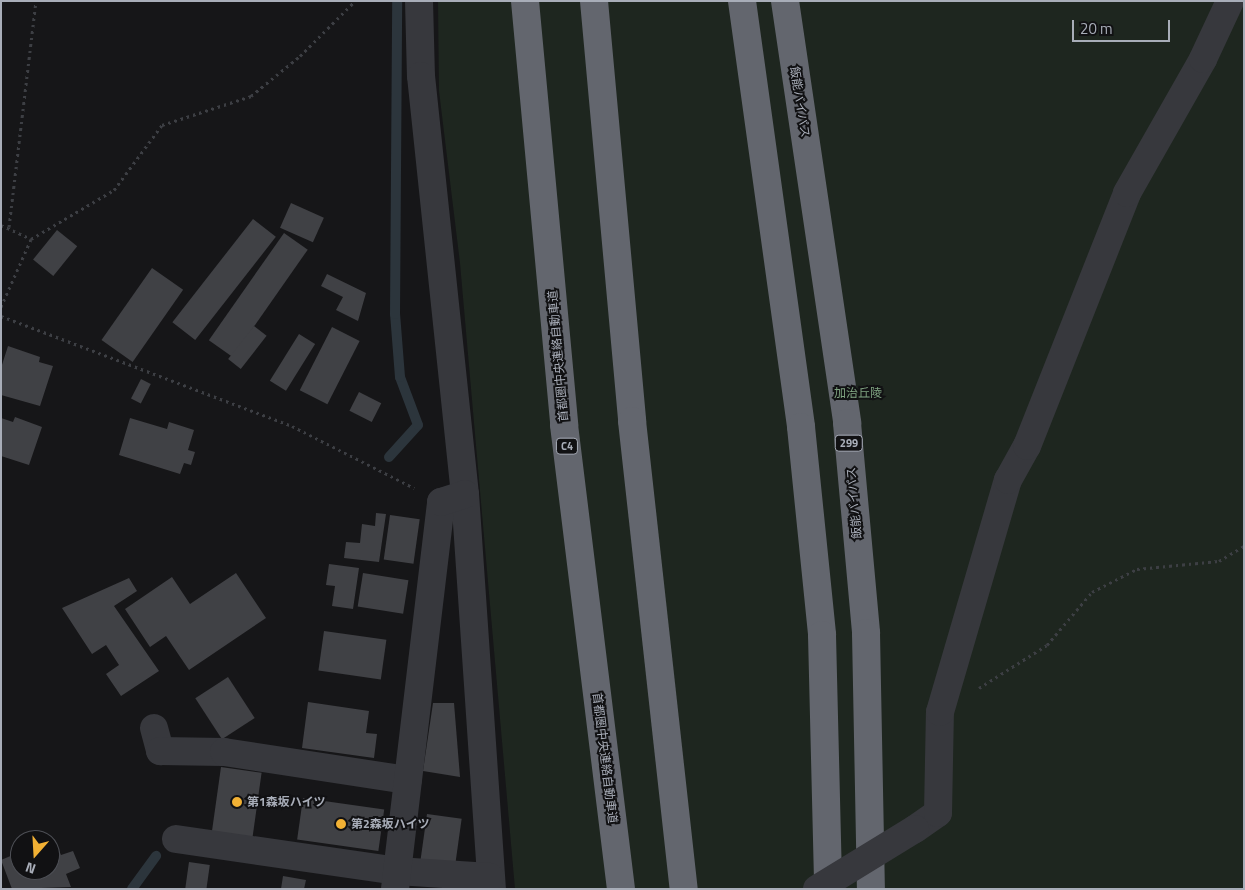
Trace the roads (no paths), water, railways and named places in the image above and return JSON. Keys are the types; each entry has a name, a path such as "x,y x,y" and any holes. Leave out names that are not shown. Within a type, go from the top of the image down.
{"highway":[{"name":"首都圏中央連絡自動車道","path":"525,1 564,425 621,889"},
{"path":"594,1 632,421 684,889"},
{"path":"742,1 801,427 822,634 828,889"},
{"name":"飯能バイパス","path":"785,1 847,424 866,633 871,889"}],"street":[{"path":"176,840 396,880 491,883 453,498 421,76 419,1"},
{"path":"817,889 938,813 940,712 1008,480 1027,446 1127,193 1203,59 1230,1"},
{"path":"396,880 408,780 453,498"},
{"path":"154,728 160,752 224,752 408,780"}],"waterway":[{"path":"389,457 418,425 400,377 395,314 397,1"},
{"path":"132,889 156,856"}],"place":[{"name":"第1森坂ハイツ","path":"237,802"},
{"name":"第2森坂ハイツ","path":"341,824"}],"park label":[{"name":"加治丘陵","path":"858,393"}]}
